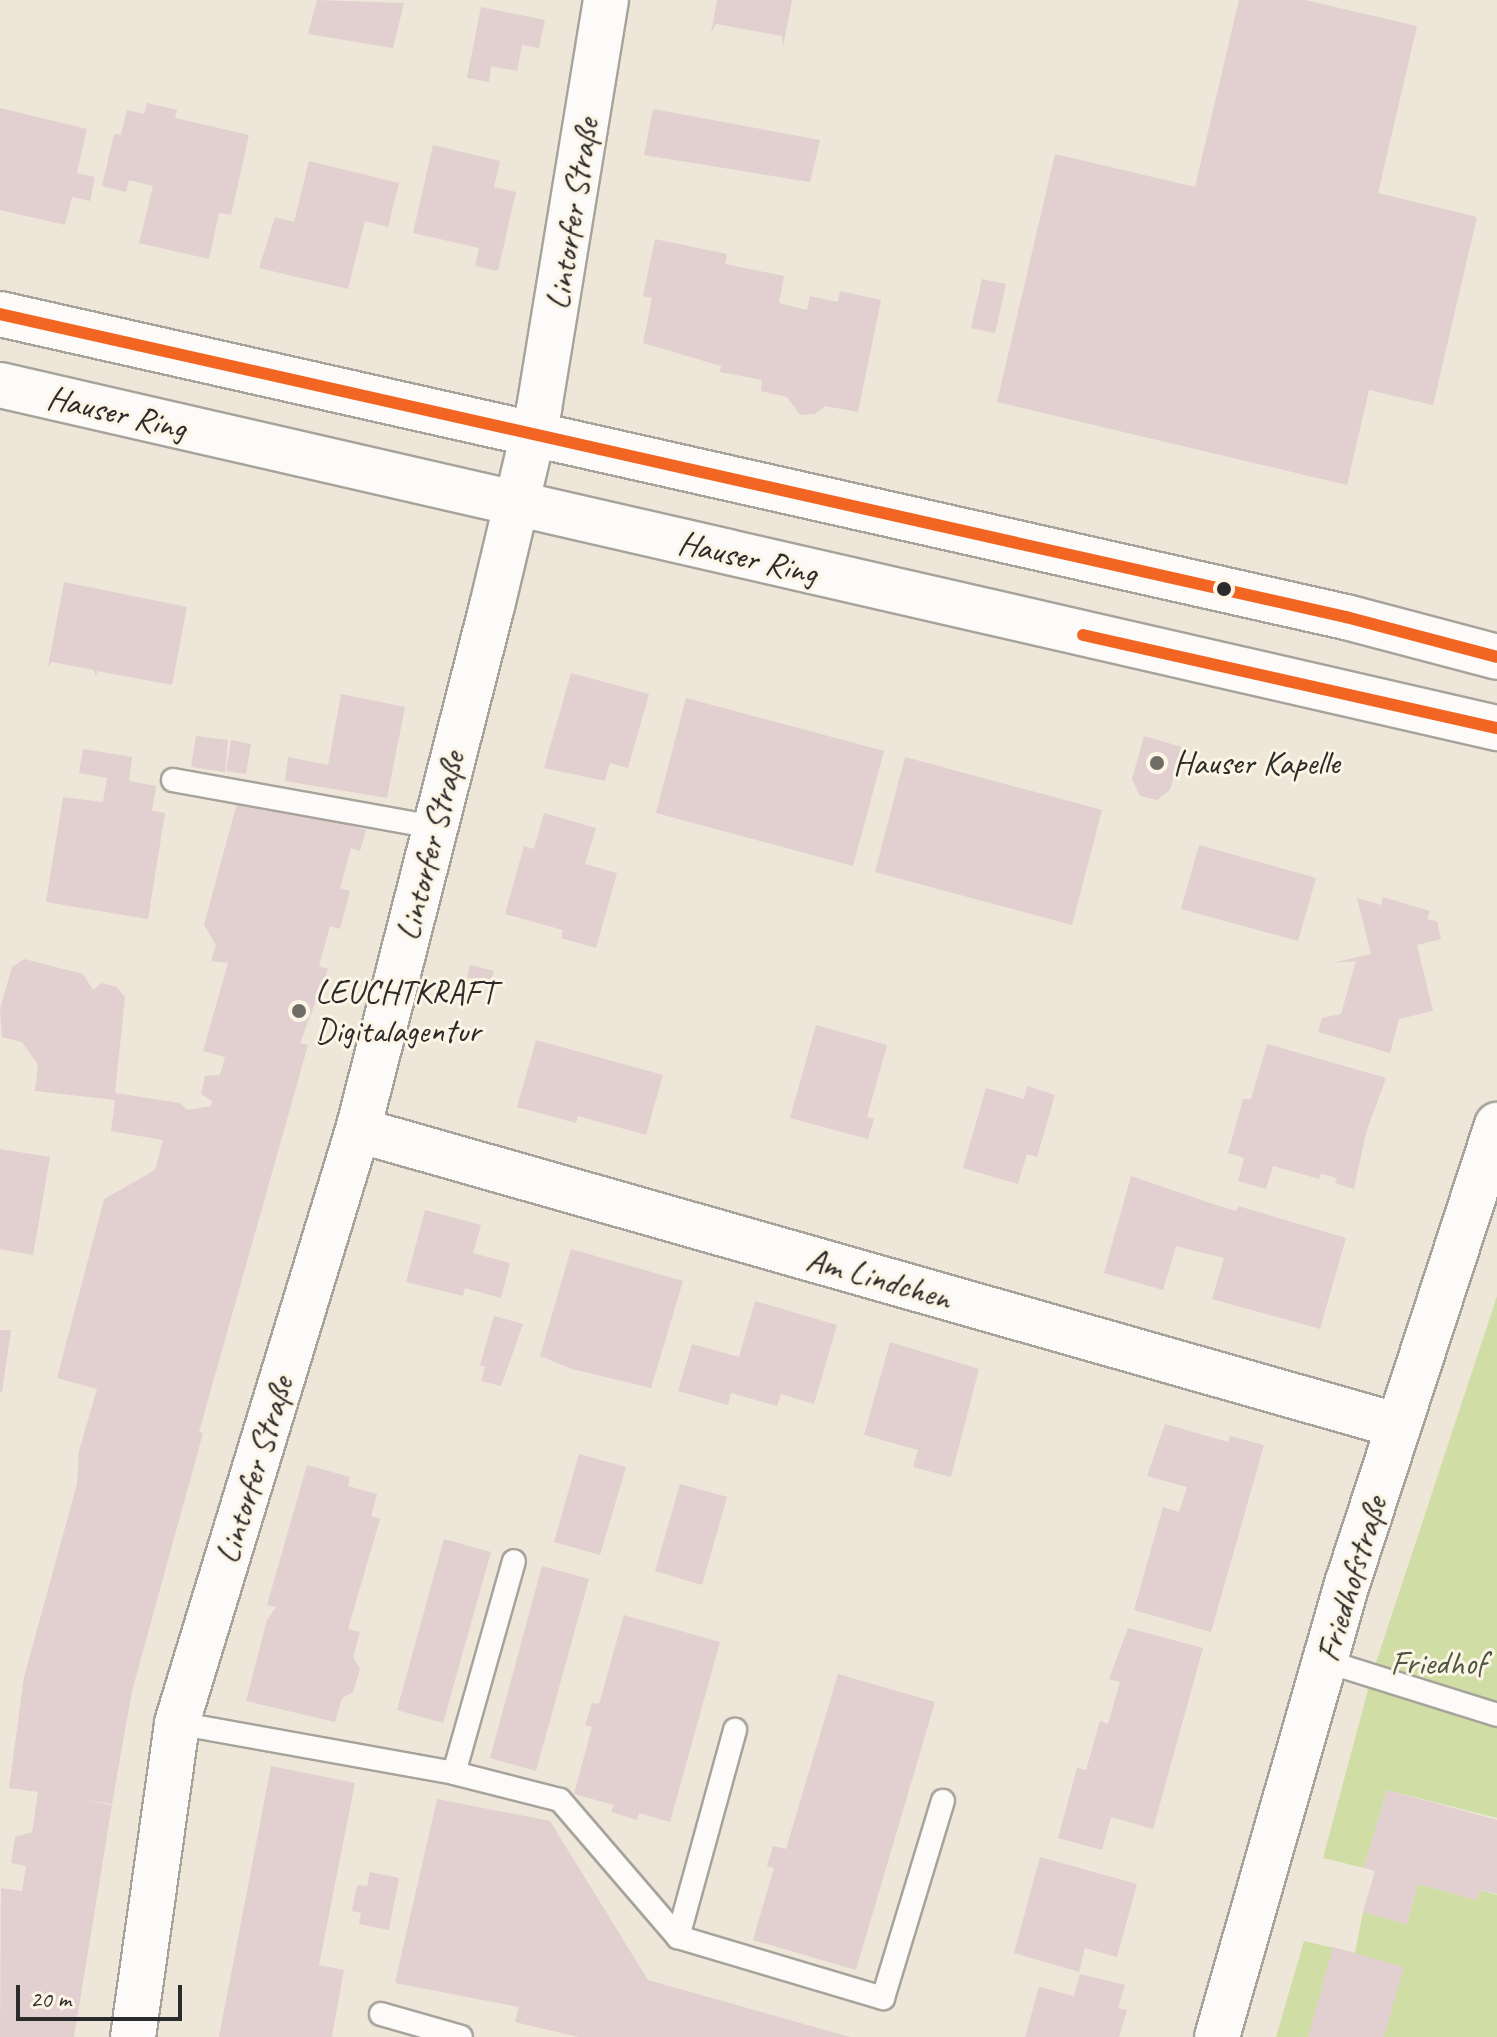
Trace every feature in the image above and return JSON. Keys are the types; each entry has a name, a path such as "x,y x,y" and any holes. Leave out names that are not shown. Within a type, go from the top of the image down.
{"street":[{"name":"Lintorfer Straße","path":"133,2037 177,1723 358,1130 534,435 606,0"},
{"name":"Hauser Ring","path":"0,314 1346,617 1497,657"},
{"name":"Hauser Ring","path":"0,385 1497,728"},
{"name":"Friedhofstraße","path":"1217,2037 1325,1661 1497,1125"},
{"name":"Am Lindchen","path":"358,1130 1399,1426"}],"lane":[{"path":"173,780 435,827"},
{"path":"454,1773 514,1561"},
{"path":"1325,1661 1497,1715"},
{"path":"177,1723 454,1773 560,1800 678,1937 883,1998 943,1801"},
{"path":"678,1937 735,1730"},
{"path":"381,2014 461,2037"}],"green space":[{"name":"Friedhof","path":"1497,1296 1497,1818 1387,1790 1364,1868 1323,1858 1372,1675"},
{"path":"1418,1884 1476,1900 1481,1890 1497,1895 1497,2037 1276,2037 1304,1941 1355,1953 1363,1912 1407,1924"}],"building":[{"path":"317,0 404,3 393,48 308,34"},
{"path":"717,0 792,0 783,47 782,36 716,24 711,33"},
{"path":"1239,0 1305,0 1417,26 1378,193 1477,217 1433,405 1369,390 1347,485 997,402 1055,154 1195,187"},
{"path":"481,7 545,20 539,48 522,45 517,71 491,66 489,82 467,78"},
{"path":"147,103 177,110 175,118 249,135 231,215 219,213 209,259 139,243 153,186 129,180 126,192 102,186 114,134 121,135 127,110 144,114"},
{"path":"0,108 87,129 77,173 95,177 90,201 72,197 65,225 0,210"},
{"path":"653,109 820,140 810,182 644,155"},
{"path":"433,145 500,161 494,187 516,192 498,271 475,266 479,248 413,233"},
{"path":"309,161 399,183 388,227 365,221 348,289 259,268 275,217 294,222"},
{"path":"655,239 727,254 725,264 784,276 779,303 807,310 810,296 838,302 840,291 881,300 858,412 825,406 815,414 800,415 787,397 761,391 762,380 720,372 721,366 643,343 652,298 643,296"},
{"path":"982,279 1006,284 995,333 971,328"},
{"path":"64,582 187,607 172,685 97,671 96,677 94,670 52,662 48,667"},
{"path":"571,673 649,694 628,768 610,763 605,781 544,768"},
{"path":"341,694 405,707 387,798 285,781 288,757 328,765"},
{"path":"686,698 884,751 853,866 656,813"},
{"path":"196,736 228,740 225,772 191,767"},
{"name":"Hauser Kapelle","path":"1144,736 1182,747 1170,790 1157,800 1140,796 1132,779"},
{"path":"231,740 251,744 246,774 226,771"},
{"path":"83,749 132,757 129,781 156,786 152,811 165,813 148,919 46,902 63,797 103,802 107,778 79,773"},
{"path":"905,757 1102,810 1072,925 875,872"},
{"path":"237,803 266,811 268,804 366,830 360,851 351,848 340,888 350,891 340,929 330,926 319,966 328,969 300,1043 308,1045 199,1432 203,1433 132,1691 112,1804 79,1799 112,1805 74,2037 0,2037 1,1888 22,1891 26,1866 11,1863 15,1837 32,1832 38,1792 9,1788 24,1677 77,1484 79,1451 97,1389 57,1378 104,1199 155,1170 163,1140 111,1131 115,1100 35,1091 38,1065 22,1042 2,1037 0,1009 12,967 24,959 83,974 93,990 102,983 117,987 125,997 115,1093 180,1103 187,1110 211,1106 212,1101 201,1094 205,1076 220,1075 225,1057 203,1051 228,963 211,961 216,945 204,925"},
{"path":"544,813 596,828 585,864 617,873 596,948 561,938 563,930 505,914 524,846 534,849"},
{"path":"1199,845 1316,878 1298,941 1181,909"},
{"path":"1383,897 1430,911 1427,919 1437,921 1441,939 1417,945 1433,1011 1399,1019 1390,1053 1318,1032 1322,1018 1341,1014 1356,961 1332,963 1371,954 1357,898 1381,905"},
{"path":"470,965 494,971 490,983 467,977"},
{"path":"816,1025 887,1045 867,1117 874,1119 868,1139 790,1118"},
{"path":"536,1040 663,1075 646,1135 578,1116 576,1123 517,1107"},
{"path":"1267,1044 1386,1078 1366,1133 1354,1189 1335,1183 1337,1178 1321,1174 1319,1179 1273,1166 1266,1189 1238,1181 1244,1158 1228,1153 1243,1099 1251,1099"},
{"path":"1027,1086 1055,1095 1037,1157 1027,1154 1018,1184 963,1168 986,1088 1024,1099"},
{"path":"0,1149 50,1157 33,1255 0,1249"},
{"path":"1131,1176 1236,1211 1238,1206 1346,1238 1320,1329 1212,1299 1224,1258 1176,1246 1163,1290 1104,1273"},
{"path":"425,1210 481,1225 473,1253 510,1263 501,1298 465,1288 463,1296 406,1282"},
{"path":"571,1249 683,1281 651,1388 572,1369 540,1356"},
{"path":"755,1301 837,1325 814,1404 781,1394 777,1406 731,1393 728,1405 678,1391 692,1344 739,1357"},
{"path":"494,1316 523,1324 501,1386 481,1381 485,1367 480,1365"},
{"path":"0,1330 11,1330 2,1392 0,1392"},
{"path":"890,1342 979,1369 951,1477 913,1467 918,1450 864,1435"},
{"path":"1165,1424 1228,1442 1230,1436 1264,1445 1211,1632 1134,1610 1163,1507 1179,1512 1187,1487 1147,1476"},
{"path":"579,1454 626,1467 600,1555 554,1542"},
{"path":"307,1465 350,1477 348,1486 377,1494 371,1516 380,1519 348,1629 360,1632 353,1657 360,1669 353,1692 342,1698 335,1722 246,1701 267,1620 276,1607 267,1605"},
{"path":"680,1484 727,1497 702,1585 655,1571"},
{"path":"444,1539 491,1552 443,1723 397,1710"},
{"path":"542,1566 589,1579 536,1771 490,1758"},
{"path":"624,1615 720,1642 670,1822 639,1813 637,1820 611,1812 614,1805 574,1794 592,1727 585,1725 592,1703 599,1704"},
{"path":"1128,1628 1203,1648 1153,1829 1111,1817 1102,1850 1058,1838 1077,1768 1086,1770 1100,1721 1108,1724 1120,1682 1109,1679"},
{"path":"838,1674 935,1702 856,1970 753,1940 774,1868 767,1866 773,1846 786,1849"},
{"path":"271,1766 355,1783 319,1965 344,1970 332,2037 219,2037"},
{"path":"1387,1790 1497,1820 1497,1894 1480,1890 1477,1900 1418,1884 1407,1924 1363,1912 1375,1871 1364,1868"},
{"path":"437,1799 550,1821 648,1980 850,2037 578,2037 515,2022 519,2007 395,1983"},
{"path":"1040,1857 1137,1884 1117,1957 1085,1948 1079,1972 1014,1953"},
{"path":"370,1872 399,1878 389,1930 359,1924 361,1913 352,1911 357,1885 367,1886"},
{"path":"1333,1947 1404,1967 1384,2037 1308,2037"},
{"path":"1080,1974 1125,1985 1118,2008 1127,2010 1119,2037 1025,2037 1039,1987 1074,1996"}],"transit line":[{"path":"0,314 1346,617 1497,657"},
{"path":"1083,635 1497,728"}],"place":[{"name":"Hauser Kapelle","path":"1157,763"},
{"name":"LEUCHTKRAFT Digitalagentur","path":"299,1011"}]}
